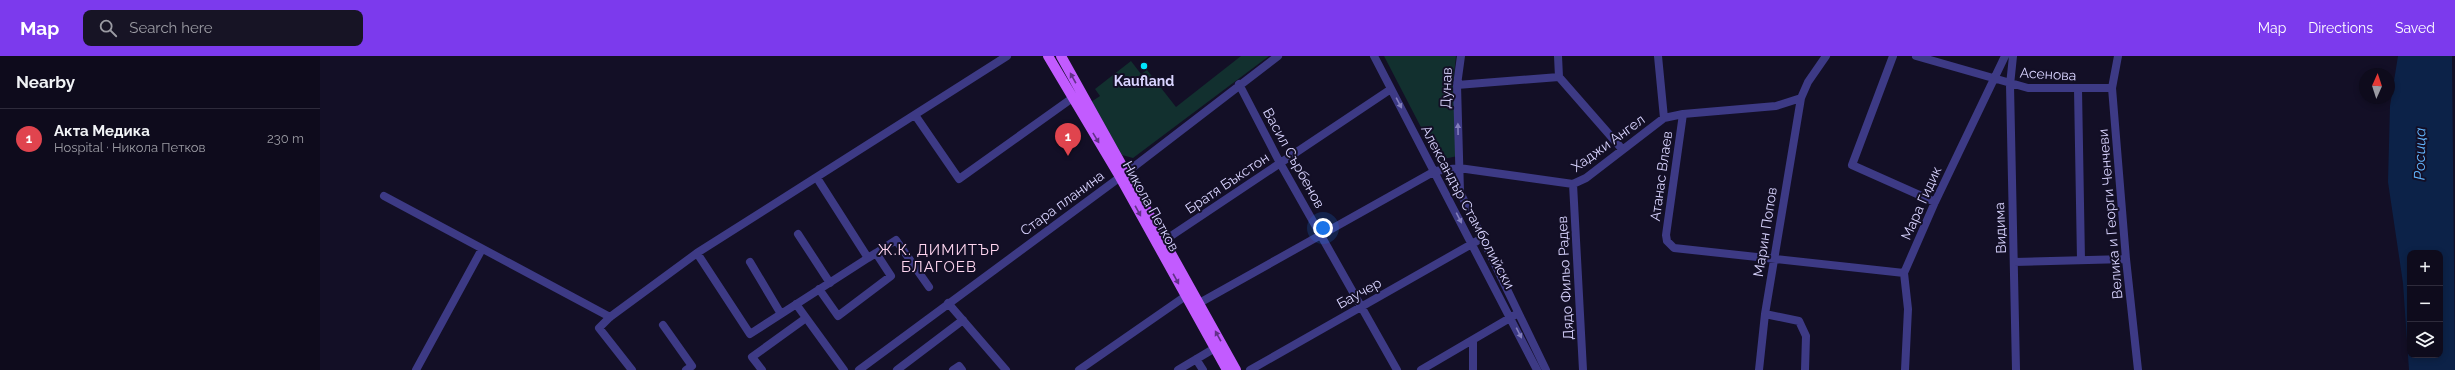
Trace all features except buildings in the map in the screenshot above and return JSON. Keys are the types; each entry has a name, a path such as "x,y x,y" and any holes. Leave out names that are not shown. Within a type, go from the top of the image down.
{"main road":[{"name":"Никола Петков","path":"1048,56 1072,98 1124,174"},
{"name":"Никола Петков","path":"1061,56 1189,293 1236,370"},
{"name":"Никола Петков","path":"1196,305 1214,348 1227,370"}],"street":[{"path":"632,370 599,328 610,317 697,253 817,178 1006,56"},
{"name":"Стара планина","path":"859,370 1124,174 1239,84 1278,56"},
{"name":"Александър Стамболийски","path":"1374,56 1432,173 1546,370"},
{"name":"Дунав","path":"1459,168 1457,85 1461,56"},
{"path":"1558,56 1559,77 1622,149"},
{"path":"1658,56 1664,118"},
{"name":"Марин Попов","path":"1759,370 1765,314 1801,98 1808,82 1826,56"},
{"path":"1893,56 1852,166 1935,202"},
{"name":"Асенова","path":"1916,56 1995,78 2010,85 2028,88 2112,88"},
{"name":"Мара Гидик","path":"1905,370 1908,309 1904,273 1935,202 2005,56"},
{"path":"2010,85 2013,56"},
{"name":"Велика и Георги Ченчеви","path":"2118,56 2112,88 2126,259 2138,370"},
{"path":"1457,85 1559,77"},
{"name":"Васил Сърбенов","path":"1239,84 1280,163 1397,370"},
{"name":"Видима","path":"2010,85 2016,370"},
{"name":"Братя Бъкстон","path":"1161,242 1391,89"},
{"path":"2078,89 2081,260"},
{"path":"914,115 959,179 1081,92"},
{"name":"Хаджи Ангел","path":"1432,173 1459,168 1572,184 1586,178 1664,118 1683,114 1776,106 1801,98"},
{"name":"Атанас Влаев","path":"1683,114 1666,235 1667,242 1674,248 1774,257"},
{"name":"Александър Стамболийски","path":"1459,168 1460,192 1515,315 1537,370"},
{"path":"1196,305 1320,234 1432,173"},
{"path":"817,178 868,258"},
{"name":"Дядо Фильо Радев","path":"1572,184 1583,370"},
{"path":"384,196 610,317"},
{"path":"798,234 830,283"},
{"name":"Баучер","path":"1250,370 1481,239"},
{"path":"697,253 750,334 896,240 929,287"},
{"path":"416,370 482,249"},
{"path":"819,289 838,316 891,276 876,253"},
{"path":"1774,257 1904,273"},
{"path":"2014,262 2126,259"},
{"path":"750,262 781,314"},
{"path":"1079,370 1189,293"},
{"path":"948,303 1006,370"},
{"path":"796,304 844,370"},
{"path":"1765,314 1799,321 1806,336 1805,370"},
{"path":"1421,370 1515,315"},
{"path":"762,370 752,357 806,318"},
{"path":"897,370 962,320"},
{"path":"663,325 692,366 686,370"},
{"path":"1473,340 1473,370"},
{"path":"1178,370 1214,348"},
{"path":"1196,359 1203,370"},
{"path":"953,370 959,366 962,370"}],"green space":[{"path":"1241,56 1269,56 1133,158 1122,155 1091,102 1100,96 1095,89 1131,61 1141,74 1147,70 1176,107"},
{"path":"1384,56 1456,56 1453,84 1458,156 1438,160"}],"water":[{"name":"Росица","path":"2398,56 2452,56 2455,370 2409,370 2408,358 2443,358 2443,250 2407,250 2407,341 2403,283 2388,182 2390,106 2390,104 2395,104 2395,75"}],"place":[{"name":"Kaufland","path":"1144,66"},
{"name":"Акта Медика","path":"1068,156"}],"district":[{"name":"Ж.К. ДИМИТЪР БЛАГОЕВ","path":"939,258"}]}
